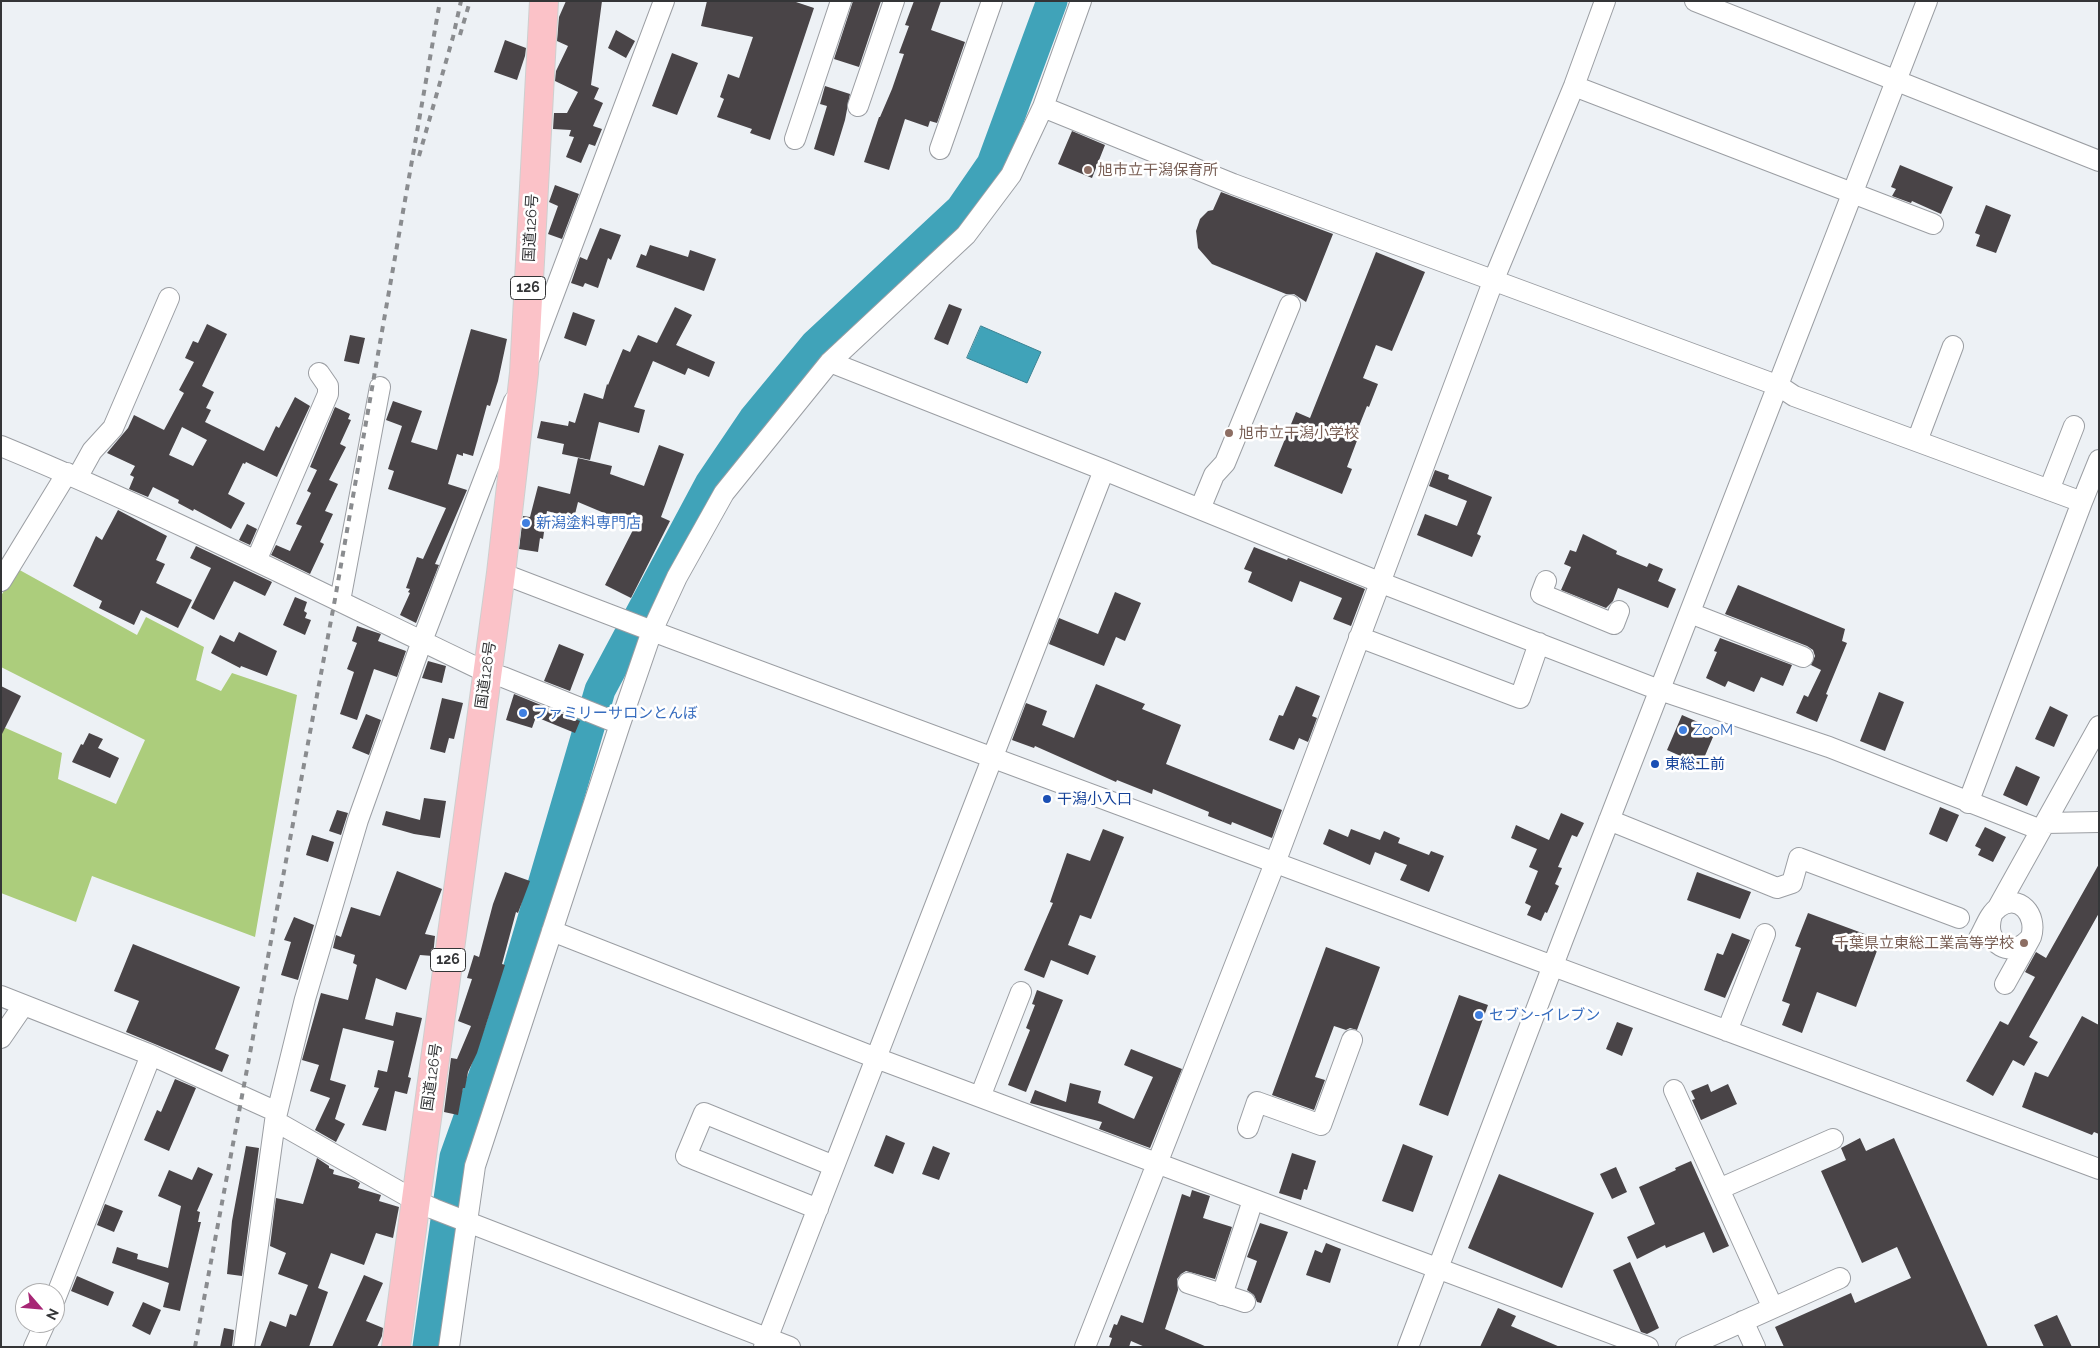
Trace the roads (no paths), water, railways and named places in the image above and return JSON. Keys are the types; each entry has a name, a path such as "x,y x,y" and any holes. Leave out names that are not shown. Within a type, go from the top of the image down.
{"highway":[{"name":"国道126号","path":"396,1347 425,1205 486,672 501,573 524,373 544,1"}],"street":[{"path":"244,1347 276,1116 305,999 358,820 422,641 664,1"},
{"path":"795,139 841,1"},
{"path":"858,106 894,1"},
{"path":"940,149 992,1"},
{"path":"1089,1346 1157,1163 1275,863 1494,279 1574,86 1605,1"},
{"path":"1695,1 2099,161"},
{"path":"1408,1347 1552,966 1927,1"},
{"path":"449,1347 475,1166 620,724 652,631 677,577 724,493 830,362 966,235 1011,175 1043,107 1072,2"},
{"path":"1574,86 1933,224"},
{"path":"1043,107 1232,184 1494,279 1778,386 1794,396 2082,502"},
{"path":"1,581 72,475 113,428 169,298"},
{"path":"1200,509 1214,475 1225,463 1290,305"},
{"path":"1917,441 1953,346"},
{"path":"830,362 1104,470 1379,582 1660,690 1829,747 1968,803 2043,826 2099,822"},
{"path":"256,561 328,394 328,386 319,373"},
{"path":"340,601 380,387"},
{"path":"2049,490 2074,426"},
{"path":"1,446 72,475 486,672 502,676 620,724"},
{"path":"1968,803 2099,460"},
{"path":"766,1342 1104,470"},
{"path":"501,573 652,631 993,756 1275,863 2099,1169"},
{"path":"1546,581 1541,594 1614,624 1619,611"},
{"path":"1690,613 1803,657"},
{"path":"1359,638 1520,698 1539,644"},
{"path":"1979,938 2099,726"},
{"path":"1609,820 1777,888 1792,883 1799,858 1959,918"},
{"path":"2005,984 2031,937 2034,922 2016,892 2015,876"},
{"path":"2026,908 2019,904 2003,904 1994,912 1989,930 1997,943 2004,947 2019,947 2031,937"},
{"path":"552,931 876,1058 1648,1347"},
{"path":"1727,1031 1765,934"},
{"path":"980,1097 1021,992"},
{"path":"1,996 151,1055 276,1116 425,1205 766,1342 790,1347"},
{"path":"1,1038 23,1006"},
{"path":"1248,1128 1257,1102 1321,1126 1352,1040"},
{"path":"61,1283 151,1055"},
{"path":"1674,1090 1773,1308"},
{"path":"818,1209 686,1156 704,1113 834,1166"},
{"path":"1719,1189 1833,1139"},
{"path":"1222,1294 1253,1200"},
{"path":"1686,1347 1840,1278"},
{"path":"1188,1283 1245,1302"},
{"path":"1743,1321 1756,1347"},
{"path":"34,1347 40,1333"}],"water":[{"path":"981,326 1041,352 1027,383 967,358"}],"waterway":[{"path":"428,1347 455,1157 501,1028 600,690 710,484 754,419 816,344 961,209 992,164 1052,1"}],"railway":[{"path":"195,1347 335,599 440,1"},
{"path":"419,156 453,37 461,1"},
{"path":"460,35 470,1"}],"place":[{"name":"旭市立干潟保育所","path":"1088,170"},
{"name":"旭市立干潟小学校","path":"1229,433"},
{"name":"新潟塗料専門店","path":"526,523"},
{"name":"ファミリーサロンとんぼ","path":"523,713"},
{"name":"ZooM","path":"1683,730"},
{"name":"東総工前","path":"1655,764"},
{"name":"干潟小入口","path":"1047,799"},
{"name":"千葉県立東総工業高等学校","path":"2024,943"},
{"name":"セブン-イレブン","path":"1479,1015"}]}
